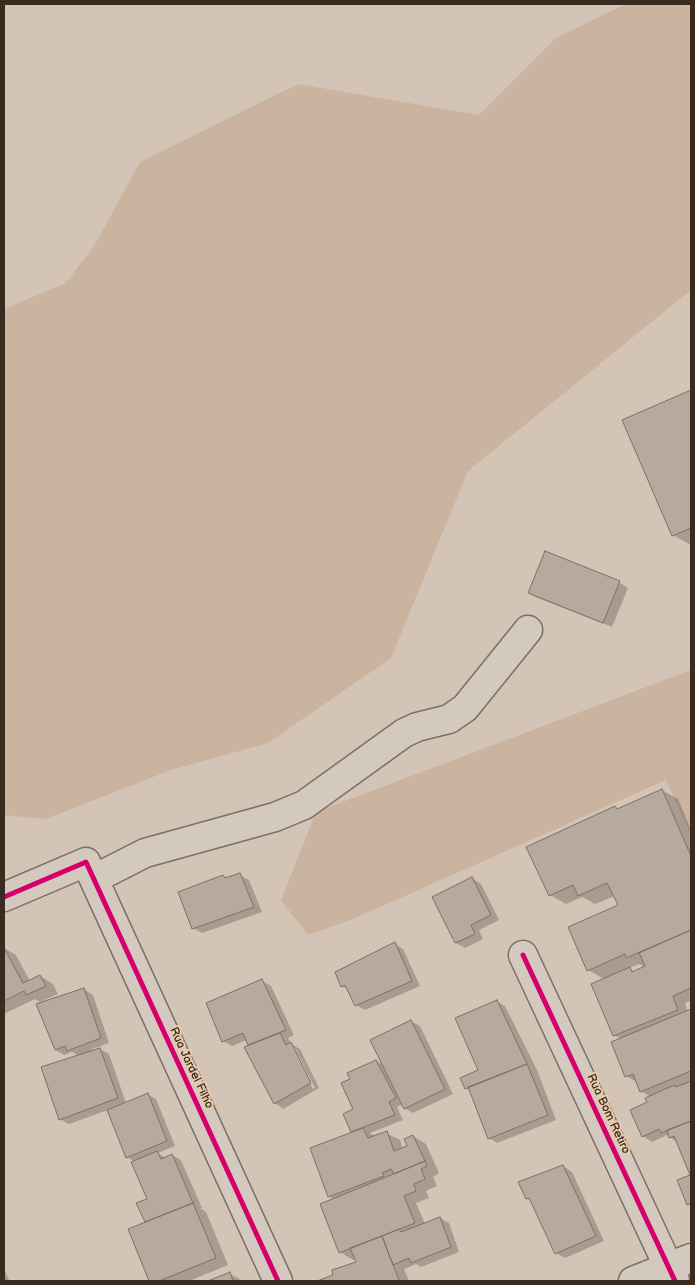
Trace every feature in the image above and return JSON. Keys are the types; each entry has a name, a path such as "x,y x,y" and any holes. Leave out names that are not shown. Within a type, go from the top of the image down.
{"street":[{"path":"4,897 145,853 275,817 304,804 404,733 417,727 449,719 464,708 528,630"},
{"name":"Rua Jardel Filho","path":"90,871 278,1281"},
{"name":"Rua Bom Retiro","path":"523,954 678,1269"},
{"path":"633,1281 678,1269"}],"shaded area":[{"path":"626,4 691,4 691,290 468,471 391,658 268,743 171,770 46,819 4,815 4,309 66,283 94,246 140,162 298,84 479,115 556,38"},
{"path":"691,670 691,835 666,780 353,919 308,935 281,900 316,812"}],"building":[{"path":"691,390 691,528 672,536 622,420"},
{"path":"545,551 620,581 603,623 528,593"},
{"path":"662,789 691,856 691,930 626,958 625,954 587,971 568,927 618,905 607,883 578,896 573,885 549,896 526,847 615,806 617,809"},
{"path":"240,873 254,907 192,929 178,892 223,875 225,878"},
{"path":"472,877 491,915 471,925 475,934 455,943 432,897"},
{"path":"691,930 691,988 673,996 678,1010 613,1036 591,984 630,967 632,972 645,966 639,953"},
{"path":"395,942 412,981 355,1006 345,985 341,987 335,972"},
{"path":"4,948 23,983 40,975 46,986 26,995 24,991 4,1001"},
{"path":"262,979 286,1030 248,1045 243,1033 222,1042 206,1003"},
{"path":"84,988 101,1038 67,1051 65,1046 55,1050 36,1004"},
{"path":"497,1000 527,1064 465,1089 460,1078 478,1070 455,1018"},
{"path":"691,1009 691,1071 640,1092 633,1074 625,1077 611,1042"},
{"path":"411,1020 445,1089 404,1109 370,1040"},
{"path":"280,1033 286,1045 291,1042 311,1083 274,1104 244,1047"},
{"path":"100,1048 118,1098 59,1120 41,1067"},
{"path":"376,1060 396,1098 389,1102 395,1115 351,1132 343,1114 353,1109 341,1083 350,1079 347,1073"},
{"path":"527,1064 548,1115 488,1139 468,1087"},
{"path":"691,1081 691,1121 661,1133 659,1129 642,1137 630,1110 647,1102 645,1098 675,1085 676,1087"},
{"path":"148,1093 167,1141 126,1158 107,1110"},
{"path":"691,1121 691,1203 687,1205 677,1180 690,1175 674,1136 669,1138 667,1130"},
{"path":"363,1128 368,1138 387,1131 394,1151 407,1146 404,1139 413,1135 425,1161 394,1174 391,1169 382,1173 384,1176 328,1197 310,1148"},
{"path":"157,1151 161,1159 172,1154 193,1203 145,1222 136,1203 147,1199 131,1162"},
{"path":"425,1161 427,1166 421,1169 425,1179 414,1184 416,1191 404,1196 415,1223 339,1253 320,1204"},
{"path":"563,1165 596,1236 555,1254 529,1198 526,1199 518,1182"},
{"path":"193,1203 216,1258 159,1281 149,1281 128,1229"},
{"path":"440,1217 451,1247 411,1263 409,1258 393,1265 382,1236 399,1229 401,1232"},
{"path":"382,1236 399,1280 317,1281 333,1275 332,1270 356,1262 350,1248"},
{"path":"230,1272 233,1281 208,1281"}],"cycle path":[{"path":"4,897 86,862 278,1281"},
{"path":"523,955 675,1281"}]}
